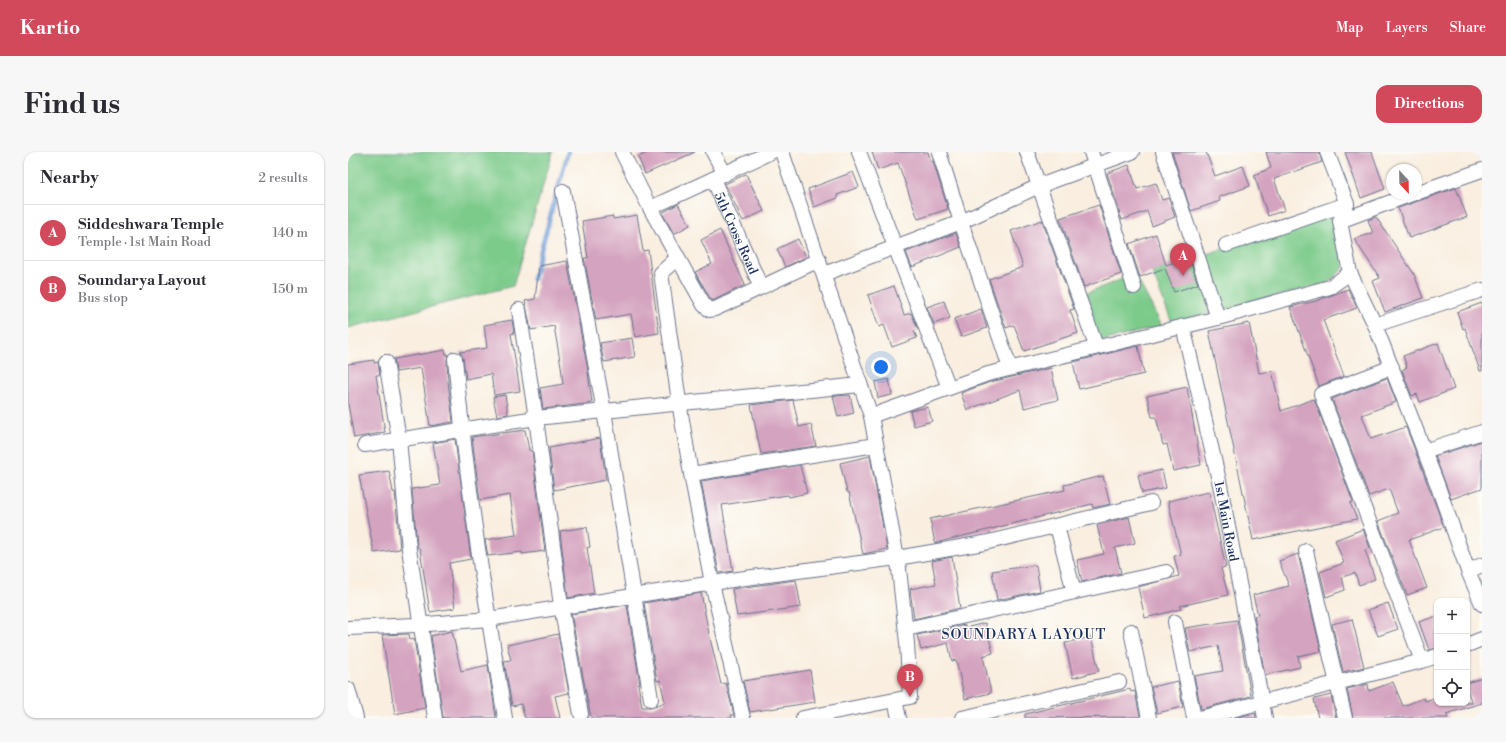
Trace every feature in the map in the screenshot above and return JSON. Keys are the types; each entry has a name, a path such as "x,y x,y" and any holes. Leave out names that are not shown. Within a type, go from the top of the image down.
{"street":[{"path":"622,152 650,208 704,304 710,310 819,260"},
{"name":"5th Cross Road","path":"714,152 719,176 761,287"},
{"path":"650,208 771,152"},
{"path":"782,152 871,416 896,558 906,630 910,697 822,716 803,718"},
{"path":"859,152 949,388"},
{"path":"939,152 1010,368"},
{"path":"1028,152 1096,346"},
{"path":"1092,152 1134,287"},
{"path":"824,274 961,222 1039,186 1132,152"},
{"path":"1163,152 1218,318"},
{"path":"1327,152 1347,204 1340,221 1350,273 1375,325 1392,367 1482,604"},
{"path":"1422,191 1482,170"},
{"path":"563,190 604,411 651,699"},
{"path":"1340,221 1396,200"},
{"path":"1226,245 1347,204"},
{"path":"678,257 661,273 679,402 712,583 743,718"},
{"path":"871,416 1010,368 1096,346 1218,318 1330,287 1350,273"},
{"path":"1375,325 1482,290"},
{"path":"519,310 536,418 561,606 581,714"},
{"name":"1st Main Road","path":"1183,326 1220,485 1265,718"},
{"path":"455,359 461,430 505,718"},
{"path":"386,362 399,439 409,549 435,718"},
{"path":"1392,367 1321,394 1422,661"},
{"path":"365,444 536,418 679,402 860,385"},
{"path":"1424,451 1482,432"},
{"path":"691,474 876,445"},
{"path":"348,628 420,625 489,619 561,606 712,583 896,558 984,543 1151,503"},
{"path":"1057,526 1074,592"},
{"path":"1306,552 1345,718"},
{"path":"1468,570 1482,565"},
{"path":"906,630 1166,572"},
{"path":"1175,622 1194,718"},
{"path":"1131,631 1149,718"},
{"path":"1470,643 1482,639"},
{"path":"1200,718 1434,657"},
{"path":"962,718 1119,682"},
{"path":"348,689 356,718"},
{"path":"895,700 899,718"}],"green space":[{"path":"348,152 553,152 513,286 348,328"},
{"path":"1328,214 1340,221 1344,268 1328,283 1172,323 1152,272"},
{"path":"1135,274 1162,326 1098,342 1081,295"}],"building":[{"path":"649,152 695,152 645,174 638,157"},
{"path":"872,152 928,152 931,162 933,161 948,209 918,219 898,163 878,170"},
{"path":"1172,152 1206,152 1215,176 1243,166 1250,186 1219,197 1220,201 1191,211"},
{"path":"1266,152 1319,152 1322,162 1274,179 1285,210 1268,216 1254,175 1271,168"},
{"path":"1345,152 1372,152 1385,189 1361,198"},
{"path":"1129,165 1137,189 1156,183 1162,200 1169,198 1175,217 1152,226 1147,211 1122,220 1107,173"},
{"path":"853,172 859,187 837,195 838,198 814,207 808,189"},
{"path":"746,174 764,211 743,221 725,184"},
{"path":"1456,188 1467,217 1409,238 1398,208"},
{"path":"678,204 690,225 674,234 662,213"},
{"path":"1099,205 1121,274 1084,287 1060,218"},
{"path":"637,215 643,251 648,250 659,333 635,337 631,314 596,320 584,258 588,258 582,221 613,216 613,219"},
{"path":"1376,217 1414,274 1423,298 1385,312 1373,281 1380,278 1354,239 1373,233 1368,220"},
{"path":"1042,220 1074,309 1070,310 1078,333 1024,351 1014,325 1006,328 989,279 1023,267 1011,231"},
{"path":"720,230 745,285 712,301 695,272 712,264 701,240"},
{"path":"956,233 961,247 912,267 906,252"},
{"path":"1156,234 1166,265 1189,257 1198,284 1174,292 1165,268 1140,277 1129,244"},
{"path":"798,239 806,257 785,267 777,249"},
{"path":"567,261 587,365 592,403 543,409 540,388 563,384 561,366 554,326 531,330 525,301 535,299 539,266"},
{"path":"894,286 904,315 911,313 918,329 914,331 917,338 892,347 884,325 879,327 868,295"},
{"path":"1348,289 1357,308 1323,320 1344,376 1319,386 1290,307 1316,301"},
{"path":"944,301 950,318 934,324 927,307"},
{"path":"1482,303 1482,371 1480,371 1465,328 1463,329 1457,312"},
{"path":"981,309 987,328 961,337 954,319"},
{"path":"512,320 514,333 511,334 520,391 494,395 491,374 466,379 463,358 460,352 487,348 484,325"},
{"path":"1249,323 1259,373 1272,371 1281,411 1314,399 1353,502 1350,503 1357,519 1253,540 1209,331"},
{"path":"632,338 635,357 604,362 600,343"},
{"path":"1438,343 1454,389 1420,402 1417,394 1412,396 1402,370 1407,367 1403,356"},
{"path":"1138,346 1144,374 1079,389 1073,362"},
{"path":"445,350 446,354 448,354 448,382 453,422 430,426 421,368 396,372 394,359"},
{"path":"374,360 374,363 378,362 380,375 376,375 385,432 354,438 348,404 348,364"},
{"path":"1051,368 1058,400 1024,408 1020,390 967,410 961,393 990,382"},
{"path":"1387,378 1396,402 1362,415 1371,439 1406,427 1444,527 1409,540 1427,588 1407,595 1378,521 1398,513 1389,489 1369,496 1332,399"},
{"path":"889,379 892,395 878,398 875,382"},
{"path":"1187,387 1201,465 1173,471 1167,444 1163,445 1156,417 1152,417 1147,396"},
{"path":"505,395 508,414 497,416 493,397"},
{"path":"850,395 854,413 838,417 833,396"},
{"path":"793,400 799,427 811,424 816,446 761,454 751,405"},
{"path":"928,407 932,421 914,426 910,411"},
{"path":"525,430 529,450 532,451 545,551 488,556 485,540 516,535 510,495 480,500 472,437"},
{"path":"600,438 606,480 554,490 549,448"},
{"path":"455,439 471,559 449,563 455,608 430,612 420,549 417,546 412,489 440,485 433,443"},
{"path":"1482,441 1482,488 1451,499 1435,456"},
{"path":"870,456 887,549 863,554 849,492 847,492 840,463"},
{"path":"800,465 807,493 789,497 788,495 722,505 733,571 719,573 701,481"},
{"path":"1162,470 1166,488 1142,493 1138,475"},
{"path":"389,471 393,492 395,492 400,549 374,553 359,475"},
{"path":"1103,476 1110,504 1093,508 1092,504 935,543 930,519 1065,490 1064,485"},
{"path":"1209,492 1226,567 1221,568 1228,595 1180,606 1181,609 1145,618 1138,587 1179,576 1174,556 1181,555 1168,501"},
{"path":"1129,517 1135,543 1115,548 1121,573 1082,582 1077,560 1104,554 1097,525"},
{"path":"587,527 590,547 587,548 594,593 568,598 560,531"},
{"path":"1363,529 1370,548 1365,550 1375,579 1359,585 1355,573 1342,577 1345,590 1326,597 1320,572 1344,563 1335,540"},
{"path":"1298,554 1321,651 1298,656 1300,667 1265,675 1254,616 1258,615 1253,595 1289,586 1279,561"},
{"path":"952,557 960,608 914,619 910,589 936,584 932,561"},
{"path":"1036,565 1040,591 997,600 992,571"},
{"path":"796,580 801,607 737,616 732,589"},
{"path":"701,593 721,684 726,683 734,715 731,715 732,718 591,718 571,614 627,605 640,684 638,684 642,707 653,707 665,702 660,680 657,681 644,603"},
{"path":"1388,603 1398,629 1378,636 1368,610"},
{"path":"1434,617 1434,649 1429,650 1419,622"},
{"path":"1352,619 1364,667 1343,672 1332,624"},
{"path":"1237,620 1251,696 1201,709 1194,676 1223,671 1218,646 1190,652 1185,628"},
{"path":"985,623 993,653 983,656 991,693 965,699 956,660 952,661 948,643 921,650 917,635 965,625 965,628"},
{"path":"452,631 461,671 488,665 496,718 443,718 431,636"},
{"path":"409,634 410,640 414,639 425,708 395,714 382,635"},
{"path":"558,634 569,693 555,696 560,718 525,718 521,704 512,706 504,661 511,660 507,645"},
{"path":"1091,637 1099,671 1073,678 1065,643"},
{"path":"810,670 815,702 750,712 743,681"},
{"path":"1482,678 1482,703 1446,714 1448,718 1353,718 1347,689 1368,684 1369,691 1393,682 1403,706 1424,698 1425,701 1434,698 1434,706 1470,706 1470,703 1472,703 1470,698 1470,682"},
{"path":"1178,681 1183,707 1157,713 1151,687"},
{"path":"1130,689 1131,692 1135,691 1140,717 1025,718 1025,714"},
{"path":"1331,695 1336,718 1318,718 1314,699"},
{"path":"1255,713 1256,718 1234,718"}],"waterway":[{"path":"533,279 568,152"}],"place":[{"name":"Siddeshwara Temple","path":"1183,276"},
{"name":"Soundarya Layout","path":"910,697"}],"district":[{"name":"SOUNDARYA LAYOUT","path":"1024,634"}]}
